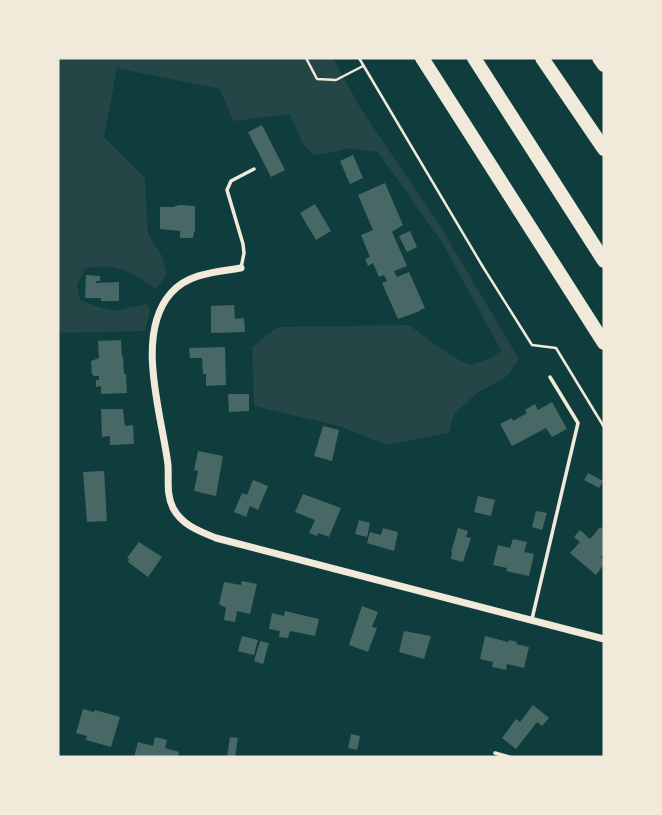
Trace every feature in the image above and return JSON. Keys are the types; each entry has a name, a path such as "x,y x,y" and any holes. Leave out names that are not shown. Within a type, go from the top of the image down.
{"highway":[{"path":"422,58 604,343"},
{"path":"474,58 604,261"},
{"path":"542,58 604,149"},
{"path":"599,58 604,65"}],"street":[{"path":"241,268 206,274 178,286 165,300 153,332 152,358 168,468 168,489 170,500 180,518 188,525 216,538 604,639"}],"lane":[{"path":"241,268 243,244 227,190 231,181 254,169"},
{"path":"532,619 578,423 550,377"},
{"path":"495,753 509,757"}],"path":[{"path":"306,58 317,79 336,80 364,65"},
{"path":"359,58 532,345 556,348 604,427"}],"shaded area":[{"path":"58,58 333,58 362,111 437,221 519,359 506,377 477,393 454,414 449,433 387,445 339,426 254,406 252,347 278,327 409,325 470,365 492,358 501,350 443,244 378,152 349,148 313,155 303,144 290,114 233,121 220,89 117,68 104,137 145,178 148,234 162,256 167,274 156,289 123,270 105,266 85,269 77,285 80,300 114,311 147,304 150,310 145,331 58,333"}],"building":[{"path":"262,125 285,170 271,177 248,132"},
{"path":"353,155 363,178 350,184 340,161"},
{"path":"385,183 403,225 392,232 407,266 394,271 397,277 409,272 425,308 398,319 382,283 387,281 384,275 379,277 373,263 368,266 365,259 370,257 361,235 373,230 358,195"},
{"path":"315,204 331,231 316,240 300,213"},
{"path":"195,206 193,238 180,238 180,231 160,229 160,207"},
{"path":"410,231 417,247 407,252 399,236"},
{"path":"86,275 100,276 100,281 96,283 119,282 119,301 85,298"},
{"path":"234,305 235,319 244,318 245,332 211,333 211,306"},
{"path":"121,340 127,393 101,394 101,386 96,387 99,376 92,374 91,361 99,358 98,341"},
{"path":"225,347 226,385 206,386 202,358 190,358 189,348"},
{"path":"228,394 249,394 249,411 229,412"},
{"path":"552,402 567,429 552,437 546,428 512,446 500,424 512,418 513,421 527,413 525,410 535,404 538,410"},
{"path":"101,409 123,409 125,426 133,425 134,444 110,445 110,436 102,437"},
{"path":"323,426 339,430 332,461 314,456"},
{"path":"198,451 223,456 216,496 194,491"},
{"path":"104,471 107,521 87,522 83,472"},
{"path":"588,473 603,481 599,488 584,480"},
{"path":"253,480 268,486 258,510 250,506 246,517 234,512 242,493 247,495"},
{"path":"303,494 341,508 329,537 309,533 315,520 295,512"},
{"path":"478,496 495,500 491,516 474,512"},
{"path":"536,511 547,513 542,530 532,527"},
{"path":"359,520 370,523 367,537 355,534"},
{"path":"600,527 604,530 604,553 601,557 604,564 596,575 570,553 580,542 574,537 580,530 590,539"},
{"path":"383,528 398,532 394,551 367,543 370,532 381,535"},
{"path":"458,528 468,531 466,537 471,538 463,562 451,559"},
{"path":"513,539 527,542 524,552 534,554 529,576 493,565 498,545 510,548"},
{"path":"139,542 162,557 148,577 128,562 127,558"},
{"path":"242,581 257,584 250,614 237,611 235,622 224,620 226,608 219,604 224,582 241,585"},
{"path":"362,606 378,612 372,627 377,628 368,652 349,645"},
{"path":"285,611 319,619 315,636 290,631 288,638 279,637 280,631 269,629 272,613 284,616"},
{"path":"404,631 431,636 424,659 399,652"},
{"path":"242,636 258,640 254,655 238,651"},
{"path":"485,636 529,647 524,668 507,664 506,670 492,667 493,662 480,659"},
{"path":"260,641 269,643 263,664 254,661"},
{"path":"533,705 549,718 542,726 537,722 516,749 502,738 516,719 520,722"},
{"path":"83,709 120,717 111,747 86,740 87,736 76,733"},
{"path":"351,734 360,736 357,750 348,748"},
{"path":"155,737 167,740 165,748 179,752 178,757 134,757 138,742 153,746"},
{"path":"230,737 238,738 235,757 227,757"}]}
